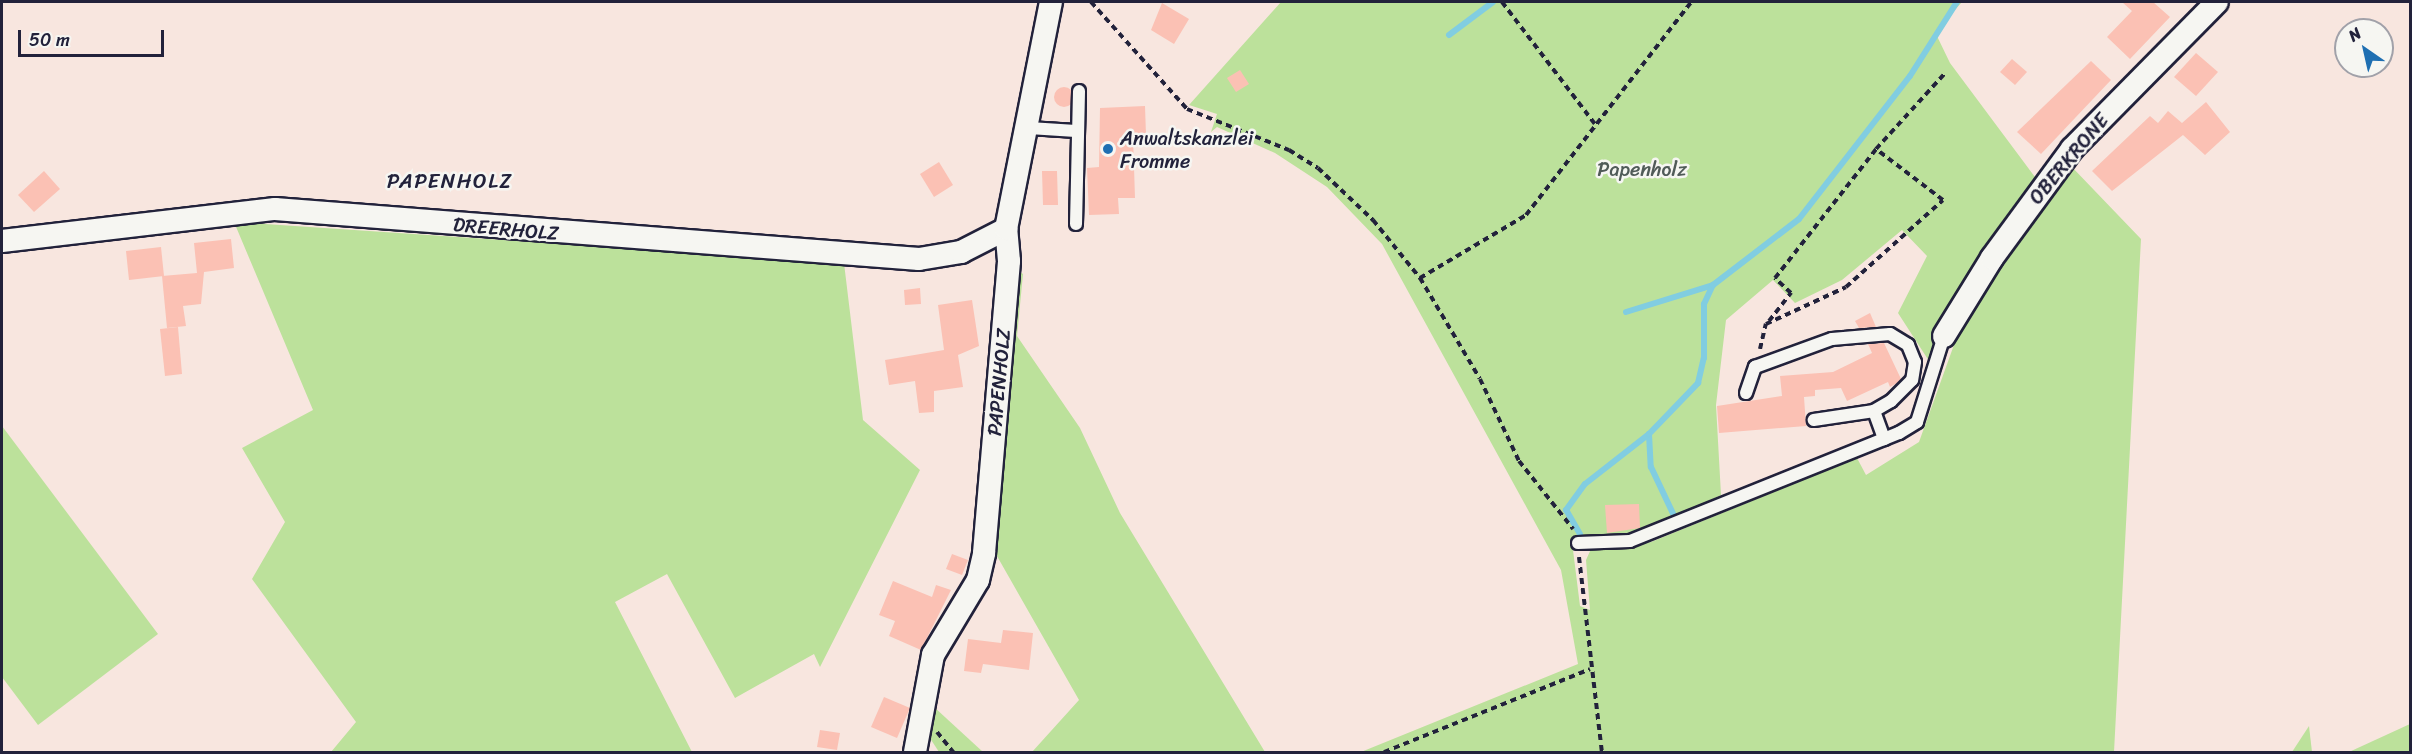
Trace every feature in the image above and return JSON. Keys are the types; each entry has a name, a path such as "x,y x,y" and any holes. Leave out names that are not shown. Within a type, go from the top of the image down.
{"street":[{"name":"PAPENHOLZ","path":"915,753 933,655 978,580 984,553 1009,261 1006,229 1029,128 1052,2"},
{"name":"OBERKRONE","path":"1944,336 1992,258 2072,149 2217,2"},
{"name":"DREERHOLZ","path":"2,241 275,209 918,259 961,252 1006,229"}],"lane":[{"path":"1076,224 1076,131 1079,91"},
{"path":"1029,128 1076,131"},
{"path":"1746,393 1755,367 1832,339 1890,334 1908,345 1915,362 1912,380 1874,411 1814,420"},
{"path":"1578,543 1630,541 1884,439 1917,422 1944,336"},
{"path":"1874,411 1884,439"}],"path":[{"path":"1091,2 1188,109 1256,134 1318,168 1373,220 1420,278 1480,379 1519,461 1572,527 1578,543 1590,669 1602,753"},
{"path":"1502,2 1595,124"},
{"path":"1420,278 1526,215 1691,2"},
{"path":"1755,367 1766,324 1791,293 1775,278 1875,149 1946,72"},
{"path":"1766,324 1846,286 1943,200 1875,149"},
{"path":"1384,753 1590,669"}],"green space":[{"name":"Papenholz","path":"1281,2 1962,2 1935,32 1950,63 2038,181 1942,328 1929,361 1898,313 1927,256 1902,230 1842,280 1795,303 1773,280 1726,320 1716,405 1721,495 1640,533 1572,542 1580,606 1590,610 1586,560 1591,549 1651,542 1857,458 1866,475 1919,442 1964,317 2070,165 2141,239 2114,752 1361,752 1578,664 1561,570 1382,244 1327,187 1275,153 1217,127 1211,132 1217,114 1189,105"},
{"path":"234,222 844,263 863,420 920,470 820,667 814,654 735,698 667,574 615,602 692,752 331,752 356,722 252,579 285,522 242,448 313,410"},
{"path":"1015,268 1023,274 1017,336 1080,428 1120,513 1265,752 1032,752 1079,700 989,542"},
{"path":"2,426 158,634 38,725 2,677"},
{"path":"934,707 983,752 939,752 926,732"},
{"path":"2410,724 2410,752 2349,752"},
{"path":"2309,726 2312,752 2292,752"}],"building":[{"path":"2122,2 2153,2 2170,17 2130,59 2107,37 2132,11"},
{"path":"1162,3 1189,19 1174,44 1151,30"},
{"path":"2196,53 2218,72 2196,96 2174,77"},
{"path":"2012,59 2027,72 2015,85 2000,72"},
{"path":"2091,61 2111,80 2041,154 2017,132"},
{"path":"1240,70 1249,84 1236,92 1227,78"},
{"path":"1064,87 1071,90 1074,97 1071,104 1064,107 1057,104 1054,97 1057,90"},
{"path":"2206,102 2230,132 2205,155 2183,135 2112,191 2092,171 2150,116 2158,123 2168,111 2182,123"},
{"path":"1145,106 1146,135 1133,136 1135,198 1118,198 1119,214 1089,215 1087,168 1099,167 1100,108"},
{"path":"939,162 953,185 934,197 920,174"},
{"path":"44,171 60,189 34,212 18,195"},
{"path":"1042,171 1057,171 1058,205 1043,205"},
{"path":"231,239 234,268 204,272 201,304 183,306 186,326 167,328 162,276 197,273 194,243"},
{"path":"161,247 164,276 129,280 126,251"},
{"path":"920,288 921,304 905,305 904,290"},
{"path":"972,300 979,346 958,355 963,387 934,391 934,412 919,413 915,381 889,385 885,360 944,350 938,305"},
{"path":"1870,313 1876,327 1859,328 1855,321"},
{"path":"178,327 182,374 165,376 160,329"},
{"path":"1884,343 1901,379 1890,387 1888,382 1847,401 1841,388 1815,390 1815,396 1804,397 1806,426 1719,433 1717,406 1782,396 1780,376 1833,372 1872,353 1868,344"},
{"path":"1639,504 1640,528 1607,533 1605,505"},
{"path":"952,554 968,560 962,575 946,569"},
{"path":"893,581 932,597 936,585 951,590 921,650 889,636 895,621 879,615"},
{"path":"1003,630 1033,633 1029,670 983,664 981,673 964,671 968,639 1001,643"},
{"path":"884,697 910,708 897,738 871,727"},
{"path":"820,730 840,733 837,750 817,747"}],"waterway":[{"path":"1449,35 1493,2"},
{"path":"1580,534 1566,510 1585,484 1649,434 1698,383 1704,358 1704,304 1713,285 1799,219 1910,76 1957,2"},
{"path":"1626,312 1713,285"},
{"path":"1649,434 1651,467 1677,522"}],"place":[{"name":"Anwaltskanzlei Fromme","path":"1108,149"}],"district":[{"name":"PAPENHOLZ","path":"450,181"}]}
